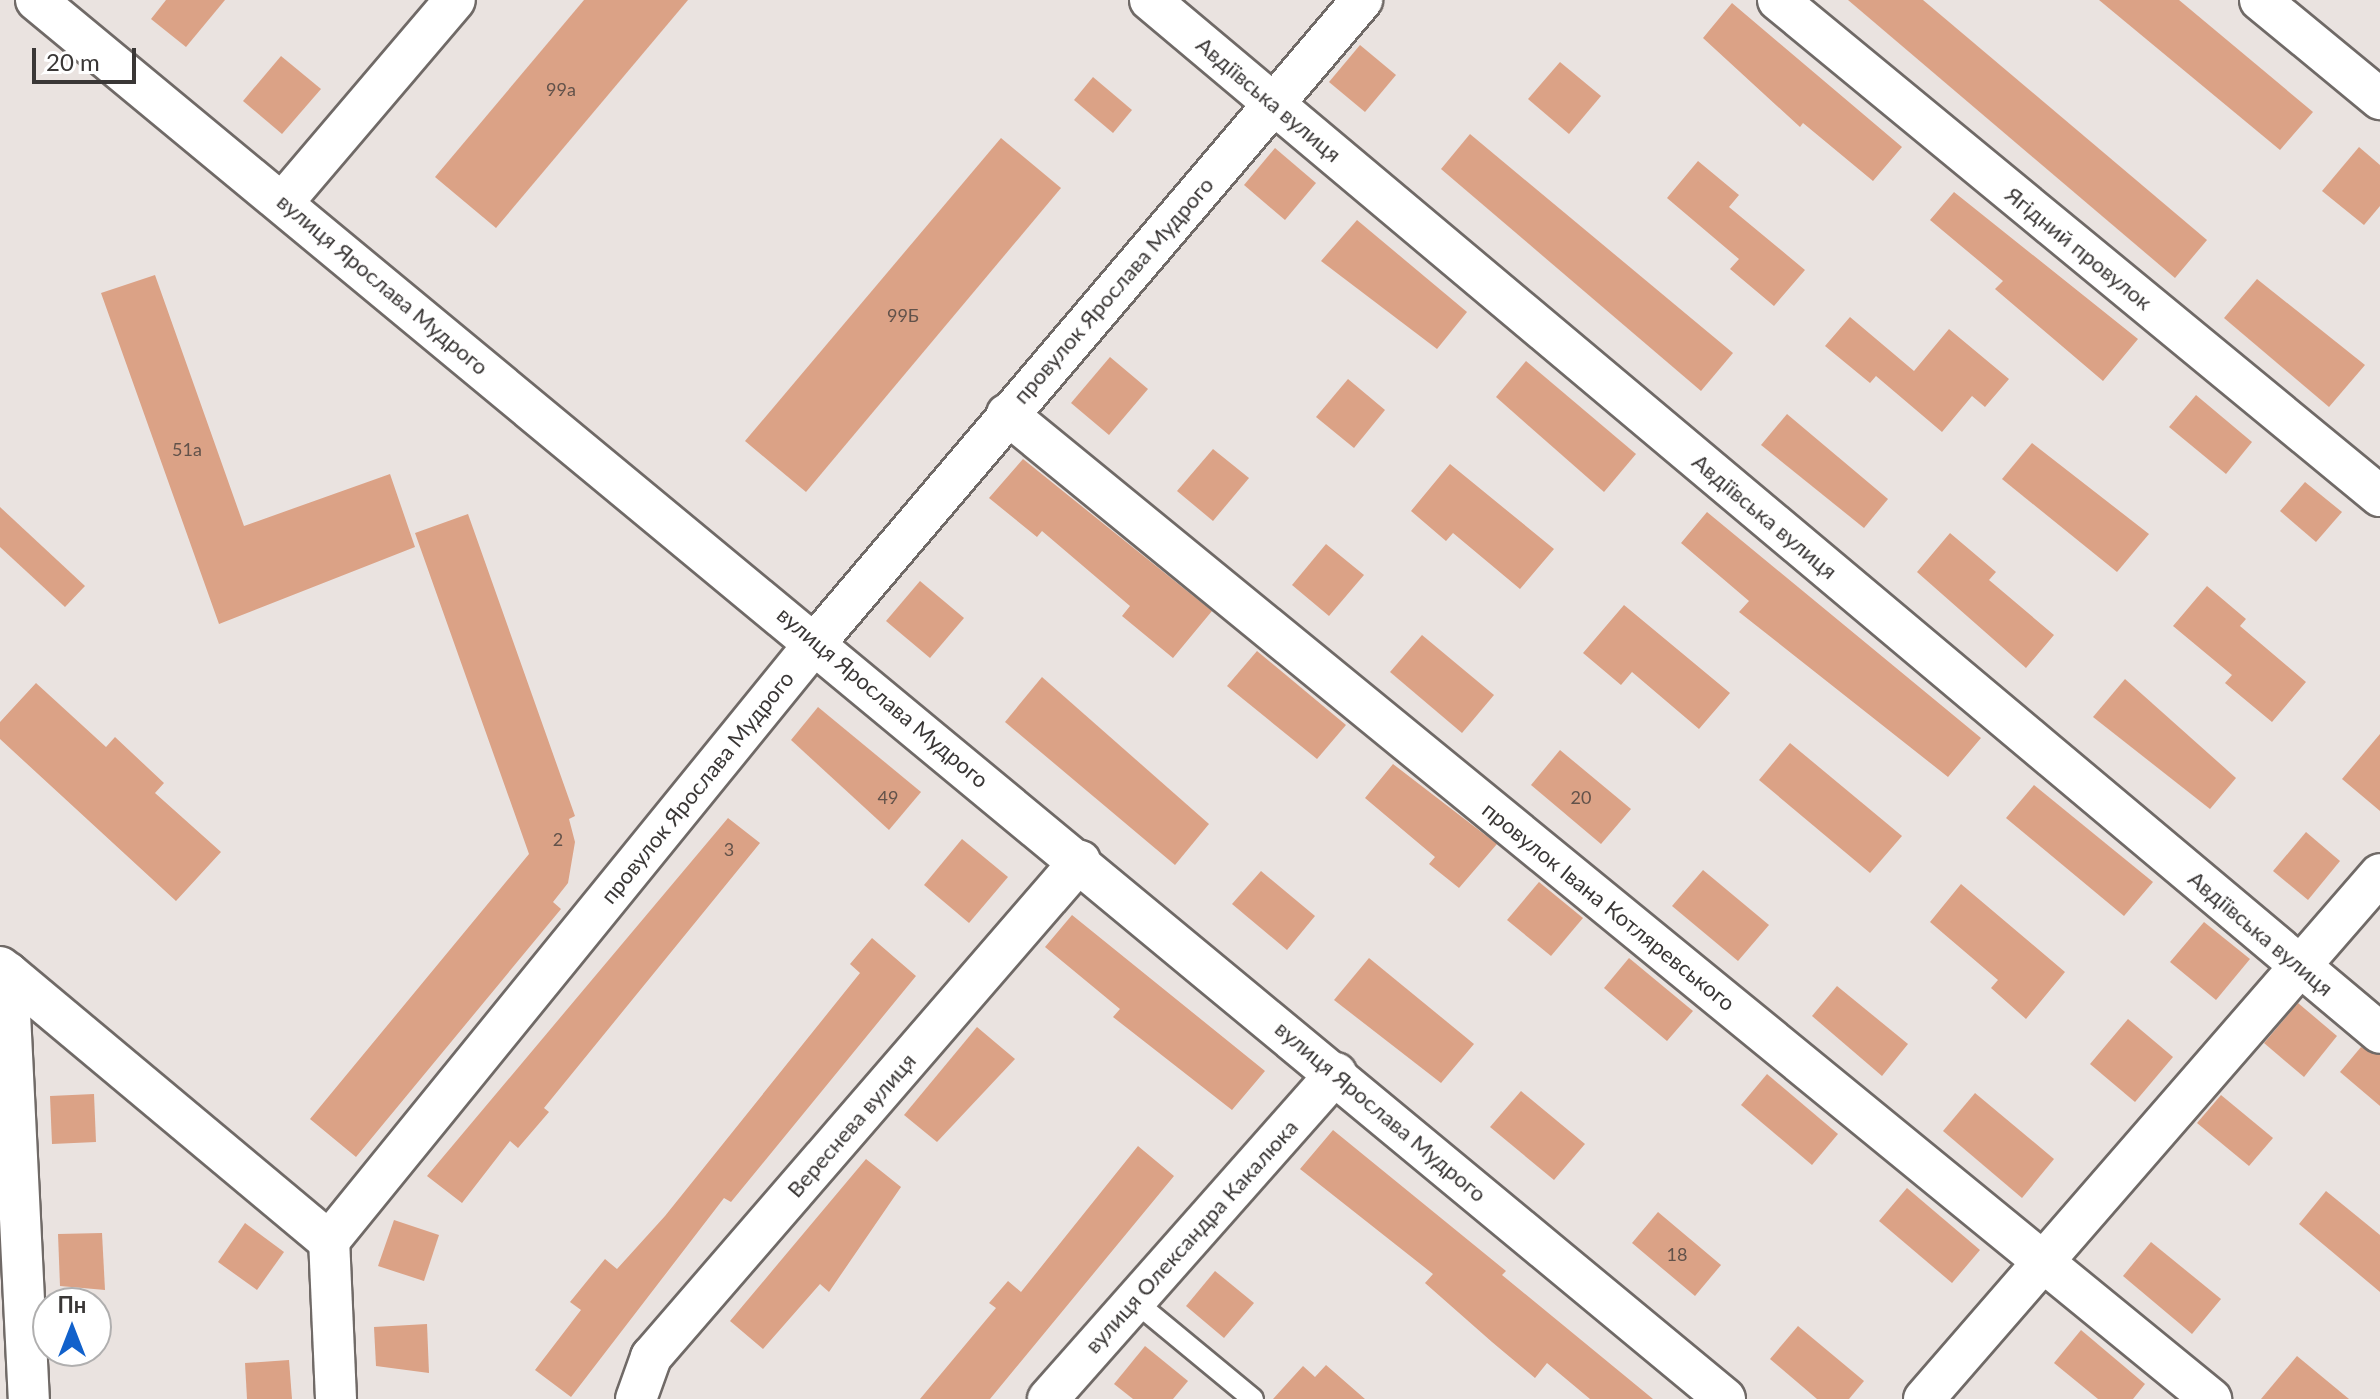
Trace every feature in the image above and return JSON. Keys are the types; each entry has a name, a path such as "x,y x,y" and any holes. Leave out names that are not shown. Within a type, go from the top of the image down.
{"street":[{"name":"вулиця Ярослава Мудрого","path":"36,0 816,642 1725,1399"},
{"path":"283,202 455,0"},
{"name":"Авдіївська вулиця","path":"1150,0 2380,1033"},
{"name":"провулок Ярослава Мудрого","path":"329,1241 816,642 1362,0"},
{"name":"Ягідний провулок","path":"1778,0 2380,496"},
{"path":"2260,0 2380,99"},
{"name":"провулок Івана Котляревського","path":"1007,414 2211,1399"},
{"name":"Вереснева вулиця","path":"636,1399 651,1357 1080,861"},
{"path":"1924,1399 2047,1263 2380,874"},
{"path":"4,970 329,1241 336,1399"},
{"path":"4,970 29,1399"},
{"name":"вулиця Олександра Какалюка","path":"1048,1399 1132,1299 1336,1073"}],"lane":[{"path":"1132,1299 1253,1399"}],"building":[{"path":"166,0 225,0 186,47 151,19"},
{"path":"584,0 688,0 496,228 435,177"},
{"path":"1848,0 1923,0 2207,240 2175,278"},
{"path":"2099,0 2179,0 2313,112 2280,150"},
{"path":"1732,3 1902,147 1873,181 1803,123 1800,127 1703,38"},
{"path":"1360,45 1396,75 1365,112 1329,82"},
{"path":"281,56 321,89 282,134 243,101"},
{"path":"1560,62 1601,96 1569,134 1528,99"},
{"path":"1093,77 1132,110 1113,133 1074,100"},
{"path":"1470,134 1733,353 1701,391 1441,169"},
{"path":"1001,138 1061,188 806,492 745,441"},
{"path":"2359,147 2380,165 2380,206 2364,225 2322,191"},
{"path":"1275,148 1316,183 1285,220 1244,185"},
{"path":"1698,161 1739,195 1729,207 1805,270 1774,306 1730,269 1739,259 1667,198"},
{"path":"1954,192 2138,339 2103,381 1995,289 2003,281 1930,220"},
{"path":"1357,220 1467,312 1437,349 1321,261"},
{"path":"155,275 244,526 390,474 415,547 219,624 101,293"},
{"path":"2257,279 2365,365 2329,407 2224,318"},
{"path":"1850,317 1914,371 1949,329 2009,379 1985,407 1972,396 1942,432 1876,376 1870,383 1825,346"},
{"path":"1110,357 1148,389 1109,435 1071,403"},
{"path":"1526,361 1636,454 1604,492 1496,397"},
{"path":"1348,379 1385,410 1354,448 1316,417"},
{"path":"2196,395 2252,442 2226,474 2169,427"},
{"path":"1787,414 1888,499 1864,528 1761,445"},
{"path":"2032,443 2149,534 2117,572 2002,479"},
{"path":"1213,449 1249,478 1213,521 1177,491"},
{"path":"1023,459 1212,611 1173,658 1122,616 1130,606 1042,531 1037,537 989,498"},
{"path":"1450,464 1554,549 1520,589 1453,533 1446,541 1411,511"},
{"path":"2305,482 2342,512 2316,542 2280,511"},
{"path":"0,507 85,586 65,607 0,547"},
{"path":"1707,512 1981,738 1948,777 1739,612 1749,601 1681,543"},
{"path":"468,514 575,816 569,819 575,842 568,883 553,902 561,909 356,1157 310,1119 529,854 415,533"},
{"path":"1950,533 1996,572 1989,580 2054,635 2026,668 1917,572"},
{"path":"1326,544 1364,575 1329,616 1292,585"},
{"path":"920,581 964,618 930,658 886,621"},
{"path":"2207,586 2246,619 2240,626 2306,682 2272,722 2225,683 2232,675 2173,626"},
{"path":"1624,605 1730,693 1699,729 1632,672 1621,685 1583,653"},
{"path":"1422,635 1494,695 1462,733 1390,672"},
{"path":"1257,651 1346,725 1317,759 1227,686"},
{"path":"1042,677 1209,824 1175,865 1005,722"},
{"path":"2125,679 2236,778 2210,809 2093,717"},
{"path":"36,683 106,747 115,737 164,783 155,793 221,852 176,901 0,739 0,722"},
{"path":"818,707 921,792 889,830 791,740"},
{"path":"2380,734 2380,811 2342,779"},
{"path":"1790,743 1902,836 1870,873 1759,780"},
{"path":"1560,750 1631,809 1601,844 1531,785"},
{"path":"1393,764 1497,844 1459,888 1429,864 1435,857 1365,798"},
{"path":"2034,785 2153,882 2124,916 2006,818"},
{"path":"728,818 760,843 544,1108 549,1112 518,1148 510,1141 462,1203 427,1176"},
{"path":"2306,832 2340,861 2308,900 2273,871"},
{"path":"962,839 1008,877 969,923 924,885"},
{"path":"1703,870 1769,925 1738,961 1672,906"},
{"path":"1261,871 1315,916 1287,950 1232,904"},
{"path":"1539,882 1583,918 1551,956 1507,920"},
{"path":"1961,884 2065,972 2026,1019 1991,988 1998,980 1930,922"},
{"path":"1072,915 1265,1071 1232,1110 1113,1017 1120,1009 1045,947"},
{"path":"2204,922 2250,959 2216,1000 2170,962"},
{"path":"872,938 916,976 731,1202 724,1198 571,1397 535,1370 581,1310 570,1302 605,1259 617,1269 665,1216 860,973 850,964"},
{"path":"1369,958 1474,1044 1441,1083 1334,1000"},
{"path":"1629,958 1693,1011 1667,1041 1604,988"},
{"path":"1837,986 1908,1044 1882,1076 1812,1016"},
{"path":"2298,1003 2337,1036 2304,1077 2264,1043"},
{"path":"2128,1019 2173,1057 2135,1102 2090,1064"},
{"path":"977,1027 1015,1059 937,1142 904,1115"},
{"path":"2361,1047 2380,1055 2380,1106 2340,1072"},
{"path":"1767,1074 1838,1134 1812,1165 1741,1105"},
{"path":"1521,1091 1585,1144 1554,1180 1490,1127"},
{"path":"1975,1093 2054,1159 2022,1198 1943,1131"},
{"path":"94,1094 96,1142 52,1144 50,1096"},
{"path":"2221,1095 2273,1138 2249,1166 2197,1123"},
{"path":"1333,1130 1506,1271 1502,1275 1653,1399 1590,1399 1547,1363 1535,1378 1492,1342 1425,1283 1433,1274 1300,1169"},
{"path":"1138,1146 1174,1176 990,1399 920,1399 996,1308 989,1303 1008,1281 1021,1292"},
{"path":"866,1159 901,1187 829,1292 820,1284 763,1349 730,1321"},
{"path":"1907,1188 1980,1250 1952,1283 1879,1221"},
{"path":"2326,1191 2380,1235 2380,1292 2299,1224"},
{"path":"1658,1212 1721,1265 1695,1296 1632,1243"},
{"path":"394,1220 439,1235 424,1281 378,1266"},
{"path":"245,1223 284,1252 257,1290 218,1262"},
{"path":"102,1233 105,1287 60,1286 58,1234"},
{"path":"2151,1242 2221,1299 2192,1334 2123,1276"},
{"path":"1215,1271 1254,1303 1224,1338 1186,1306"},
{"path":"427,1324 429,1373 376,1366 374,1327"},
{"path":"1798,1326 1864,1381 1849,1399 1817,1399 1770,1359"},
{"path":"2081,1330 2145,1384 2133,1399 2098,1399 2054,1363"},
{"path":"1145,1346 1188,1381 1173,1399 1133,1399 1114,1384"},
{"path":"2297,1356 2349,1399 2261,1399"},
{"path":"289,1360 292,1399 247,1399 245,1363"},
{"path":"1326,1365 1365,1399 1273,1399 1303,1366 1315,1377"}]}
